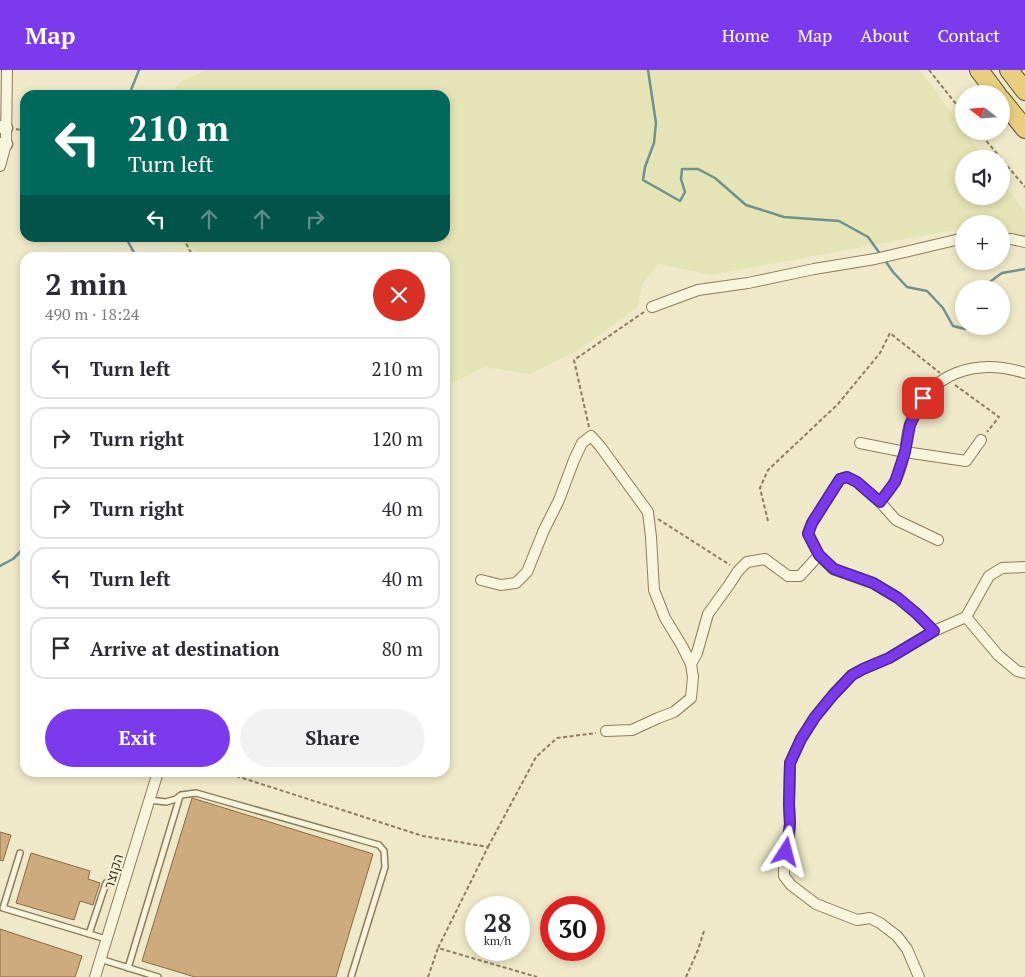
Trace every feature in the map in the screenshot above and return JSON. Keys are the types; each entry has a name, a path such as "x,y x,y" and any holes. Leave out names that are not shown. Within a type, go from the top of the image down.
{"highway":[{"path":"979,70 990,85"},
{"path":"1009,70 1025,92"},
{"path":"1010,110 1025,129"}],"street":[{"path":"0,166 7,70"},
{"path":"1010,239 1025,242"},
{"path":"652,307 698,290 748,283 874,259 955,240"},
{"path":"880,502 895,482 905,452 910,425 923,398 946,377 974,367 999,367 1025,373"},
{"path":"481,580 500,585 516,583 527,572 574,460 582,443 591,436 648,512 654,590 665,618 691,664 693,677 691,698 674,712 632,730 606,731"},
{"path":"860,443 966,461 981,440"},
{"path":"934,631 898,598 873,583 834,569 819,555 808,534 812,523 840,479 847,477 857,482 880,502 896,520 938,540"},
{"path":"691,664 697,653 708,614 738,571 747,562 765,559 788,576 800,576 819,555"},
{"path":"919,977 907,949 897,936 880,923 870,918 857,920 816,904 790,885 784,876 790,824 790,763 801,739 815,717 852,675 889,658 934,631 966,618 989,576 1002,568 1025,567"},
{"path":"966,618 998,655 1017,671 1025,673"},
{"name":"הקוצר","path":"94,977 156,777"}],"lane":[{"path":"149,800 166,802 176,799 180,795 196,793 380,845 384,851 385,867 351,977"},
{"path":"128,968 180,795"},
{"path":"20,853 3,908 106,939"},
{"path":"89,934 106,883"},
{"path":"100,959 158,977"}],"path":[{"path":"929,70 955,103"},
{"path":"986,140 1025,187"},
{"path":"591,436 574,360 652,307"},
{"path":"768,521 760,488 768,470 838,404 880,353 890,333"},
{"path":"648,512 738,571"},
{"path":"428,977 438,948 488,847 536,757 558,738 606,731"},
{"path":"240,777 423,836 488,847"},
{"path":"686,977 704,931"},
{"path":"438,948 537,977"}],"green space":[{"path":"205,70 920,70 955,117 955,140 971,140 979,150 955,150 955,205 1010,205 1010,192 1025,212 1025,236 1010,233 1010,215 955,215 955,230 712,275 658,264 642,285 638,307 578,350 530,374 485,367 450,384 450,252 198,252 182,242 450,242 450,90 174,90 179,83"}],"building":[{"path":"192,798 373,854 336,977 195,977 142,961"},
{"path":"0,832 11,835 3,861 0,860"},
{"path":"31,853 90,871 88,879 100,883 93,905 80,901 74,920 16,903"},
{"path":"0,929 82,956 75,977 0,977"}],"waterway":[{"path":"131,90 139,70"},
{"path":"648,70 656,123 654,143 645,167 643,180 680,201 685,192 681,179 682,169 698,169 715,178 746,205 784,217 839,221 868,237 881,255"},
{"path":"128,242 134,252"},
{"path":"884,259 907,287 927,291 943,308 955,326"},
{"path":"992,280 1002,273 1025,269"},
{"path":"0,566 13,559 20,552"}],"route":[{"path":"786,852 790,824 790,763 801,739 815,717 852,675 889,658 934,631 898,598 873,583 834,569 819,555 808,534 812,523 840,479 847,477 857,482 880,502 895,482 905,452 910,425 923,398"}]}
